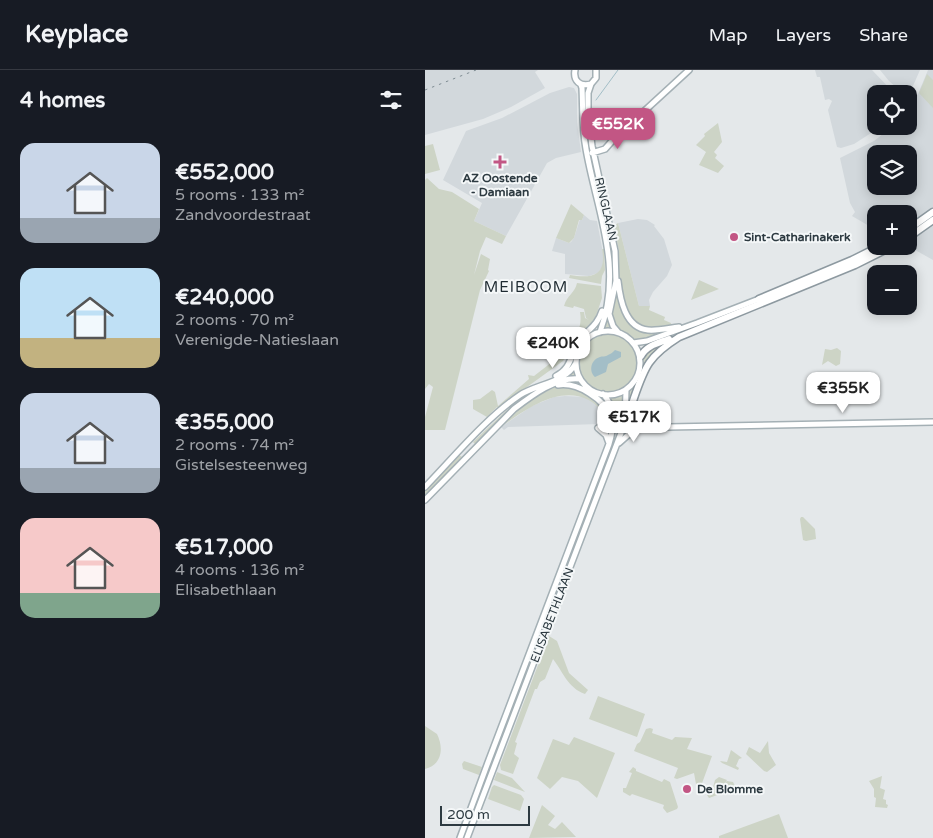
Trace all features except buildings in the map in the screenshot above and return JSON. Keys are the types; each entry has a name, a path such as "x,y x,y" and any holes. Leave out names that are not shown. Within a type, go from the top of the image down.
{"highway":[{"path":"917,224 933,212"},
{"path":"917,231 933,220"},
{"path":"759,299 867,252"},
{"path":"641,358 651,346 679,337 855,265 875,255"},
{"path":"624,426 647,365 660,349 679,337"}],"main road":[{"path":"575,70 575,79 581,84 591,84"},
{"name":"RINGLAAN","path":"596,70 596,78 591,84 588,93 588,106 593,153 614,240 616,270 609,314 613,326 618,332"},
{"path":"587,154 605,149 626,125 640,115 689,70"},
{"name":"RINGLAAN","path":"581,84 582,128 609,251 610,276 600,332"},
{"path":"616,270 621,300 626,312 635,324 649,330 687,326"},
{"path":"425,487 503,408 523,393 561,373 568,367 578,342 599,320 607,296"},
{"path":"633,343 647,341 759,299"},
{"path":"600,332 618,332 633,343 641,358 638,374 626,390 615,394 603,394 592,391 580,379 576,363 577,356 587,338 600,332"},
{"path":"535,386 568,374 576,363"},
{"path":"425,500 507,415 529,398 552,385 571,379 580,379"},
{"path":"552,385 567,384 593,396 608,411 613,428 624,426 641,428 933,422"},
{"name":"ELISABETHLAAN","path":"467,838 617,446 624,426 626,390"},
{"name":"ELISABETHLAAN","path":"460,838 609,444 613,428 610,405 603,394"},
{"path":"598,428 606,435 609,444"},
{"path":"617,446 626,436 641,428"}],"shaded area":[{"path":"425,70 538,70 535,72 545,88 511,107 483,119 425,135"},
{"path":"815,70 872,70 886,85 867,85 868,135 854,144 841,148 837,147 828,110 832,101 829,99 825,100 820,77 817,77"},
{"path":"880,70 920,70 913,85 894,85"},
{"path":"928,70 933,70 933,209 917,220 917,205 867,205 867,225 852,216 855,212 850,203 840,158 874,141 882,135 917,135 917,96"},
{"path":"927,74 933,80 933,108 919,93"},
{"name":"AZ Oostende - Damiaan","path":"569,87 574,88 577,94 577,122 581,152 556,158 547,163 506,236 474,221 482,203 443,180 466,131 502,118 550,93"},
{"path":"718,123 722,142 714,152 717,155 715,158 724,166 718,173 699,165 706,152 696,145 705,136 704,134"},
{"path":"433,144 440,170 425,174 425,146"},
{"path":"590,158 593,159 612,244 614,280 609,307 613,329 603,329 612,264"},
{"path":"427,178 439,189 452,192 479,209 474,221 506,236 502,244 486,237 480,251 474,275 481,254 490,259 489,271 480,290 445,430 425,430 425,417 433,387 429,384 425,389 425,180"},
{"path":"571,204 584,215 582,220 579,220 574,238 569,243 556,238"},
{"path":"584,215 590,220 597,221 604,258 603,266 598,273 589,276 565,274 565,254 552,251 556,238 571,242 580,219 582,220"},
{"path":"638,219 647,220 655,225 664,239 672,265 667,276 653,292 649,300 650,306 639,306 618,223"},
{"path":"618,223 639,306 650,306 649,310 665,317 664,320 671,323 672,326 645,328 636,323 623,305 618,281 619,251 614,226"},
{"path":"933,223 933,260 917,251 917,234"},
{"path":"602,249 604,249 605,270 601,284 569,278 570,275 585,276 597,273 602,265"},
{"path":"699,280 719,289 691,300"},
{"path":"577,283 601,286 602,298 596,316 591,324 582,332 563,361 497,407 487,417 473,409 473,400 480,399 492,390 495,392 498,406 529,379 528,375 534,376 561,355 566,355 579,327 581,320 580,312 584,312 585,318 589,320 586,318 584,309 564,306"},
{"path":"615,292 618,292 634,325 665,331 639,341 626,335 612,320 611,310"},
{"path":"608,333 625,338 633,346 638,363 633,380 625,388 608,393 591,388 583,380 578,363 583,346 591,338"},
{"path":"666,342 655,352 628,413 628,390 638,378 642,368 642,357 647,350"},
{"path":"837,348 841,351 840,364 836,366 828,361 822,365 825,349"},
{"path":"574,368 576,376 569,377 509,411 475,444 473,442 512,405"},
{"path":"558,386 571,386 597,400 604,406 609,422 600,422 606,415 594,403 581,397 567,395 553,397 540,403 501,427 512,414 527,403"},
{"path":"623,394 622,422 616,422 615,411 608,397"},
{"path":"554,397 585,397 593,401 606,415 599,424 508,427 504,430 501,427 532,406"},
{"path":"459,455 462,457 425,497 425,489"},
{"path":"801,517 815,529 816,539 803,540"},
{"path":"558,585 561,586 494,765 490,764"},
{"path":"549,636 557,641 569,673 588,690 585,694 574,688 553,659 545,679 535,689 515,742 517,743 514,754 519,758 513,774 501,770 500,765"},
{"path":"598,696 645,714 637,737 589,719"},
{"path":"425,726 437,734 441,750 435,764 425,769"},
{"path":"646,729 653,729 652,733 672,740 675,737 692,738 687,749 712,756 701,786 696,784 694,773 677,779 674,778 678,768 634,751"},
{"path":"574,737 615,753 597,798 578,781 562,777 550,789 537,778 553,739 569,745"},
{"path":"768,741 769,753 776,765 767,772 746,754 749,747 760,753"},
{"path":"731,750 742,758 739,759 736,766 739,768 738,770 720,761 727,762"},
{"path":"464,761 482,767 479,775 463,769 462,764"},
{"path":"633,767 636,771 662,782 664,779 670,782 677,809 667,813 663,808 664,805 632,794 630,796 623,792 623,788 626,788 632,773 629,772"},
{"path":"497,772 512,778 525,792 494,780"},
{"path":"882,776 880,788 885,790 883,799 886,800 887,808 875,807 874,789 869,781"},
{"path":"719,777 727,780 725,783 727,781 733,782 736,788 721,793 724,784 720,788 715,784 720,794 709,798 707,795 712,791 715,780"},
{"path":"494,785 521,795 524,799 520,811 488,799"},
{"path":"542,805 555,816 548,825 555,829 562,822 576,837 529,838"},
{"path":"779,814 788,838 719,838 719,836"}],"water":[{"path":"615,350 621,352 621,357 608,364 606,372 595,377 591,369 592,363 600,357 611,354"}],"waterway":[{"path":"596,100 618,70"}],"railway":[{"path":"425,90 476,70"}],"place":[{"name":"AZ Oostende - Damiaan","path":"500,162"},
{"name":"Sint-Catharinakerk","path":"734,237"},
{"name":"De Blomme","path":"687,789"}],"district":[{"name":"MEIBOOM","path":"526,287"}]}
